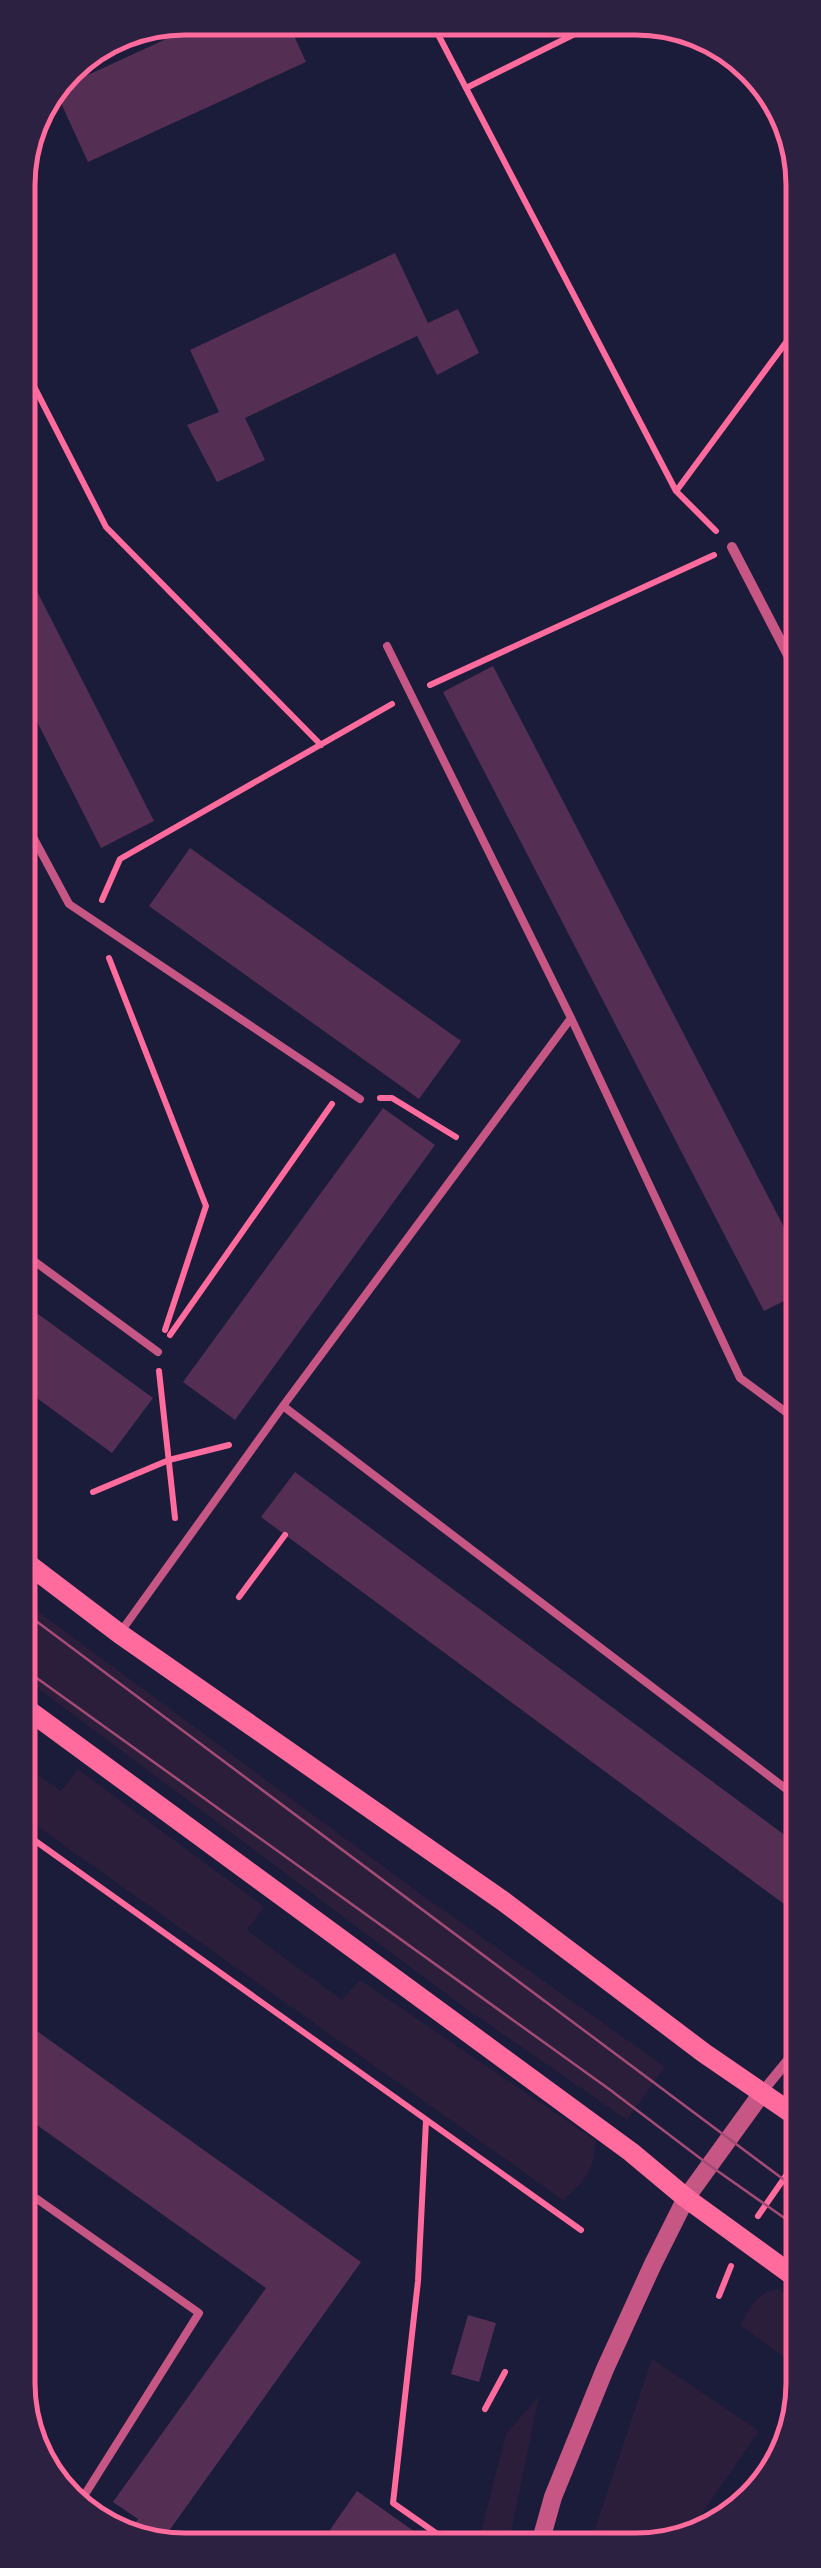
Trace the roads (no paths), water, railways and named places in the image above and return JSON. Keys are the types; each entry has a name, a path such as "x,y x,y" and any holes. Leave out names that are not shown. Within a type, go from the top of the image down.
{"main road":[{"path":"35,1569 120,1634 503,1901 704,2053 786,2109"},
{"path":"35,1715 786,2270"}],"street":[{"path":"732,547 786,651"},
{"path":"543,2533 553,2497 605,2370 686,2198 786,2063"}],"lane":[{"path":"386,646 571,1018 740,1378 786,1412"},
{"path":"35,841 69,904 360,1099"},
{"path":"120,1634 283,1406 571,1018"},
{"path":"35,1262 158,1352"},
{"path":"283,1406 786,1789"},
{"path":"35,2198 199,2313 85,2494"}],"tram line":[{"path":"35,1620 786,2181"},
{"path":"35,1677 786,2219"}]}
